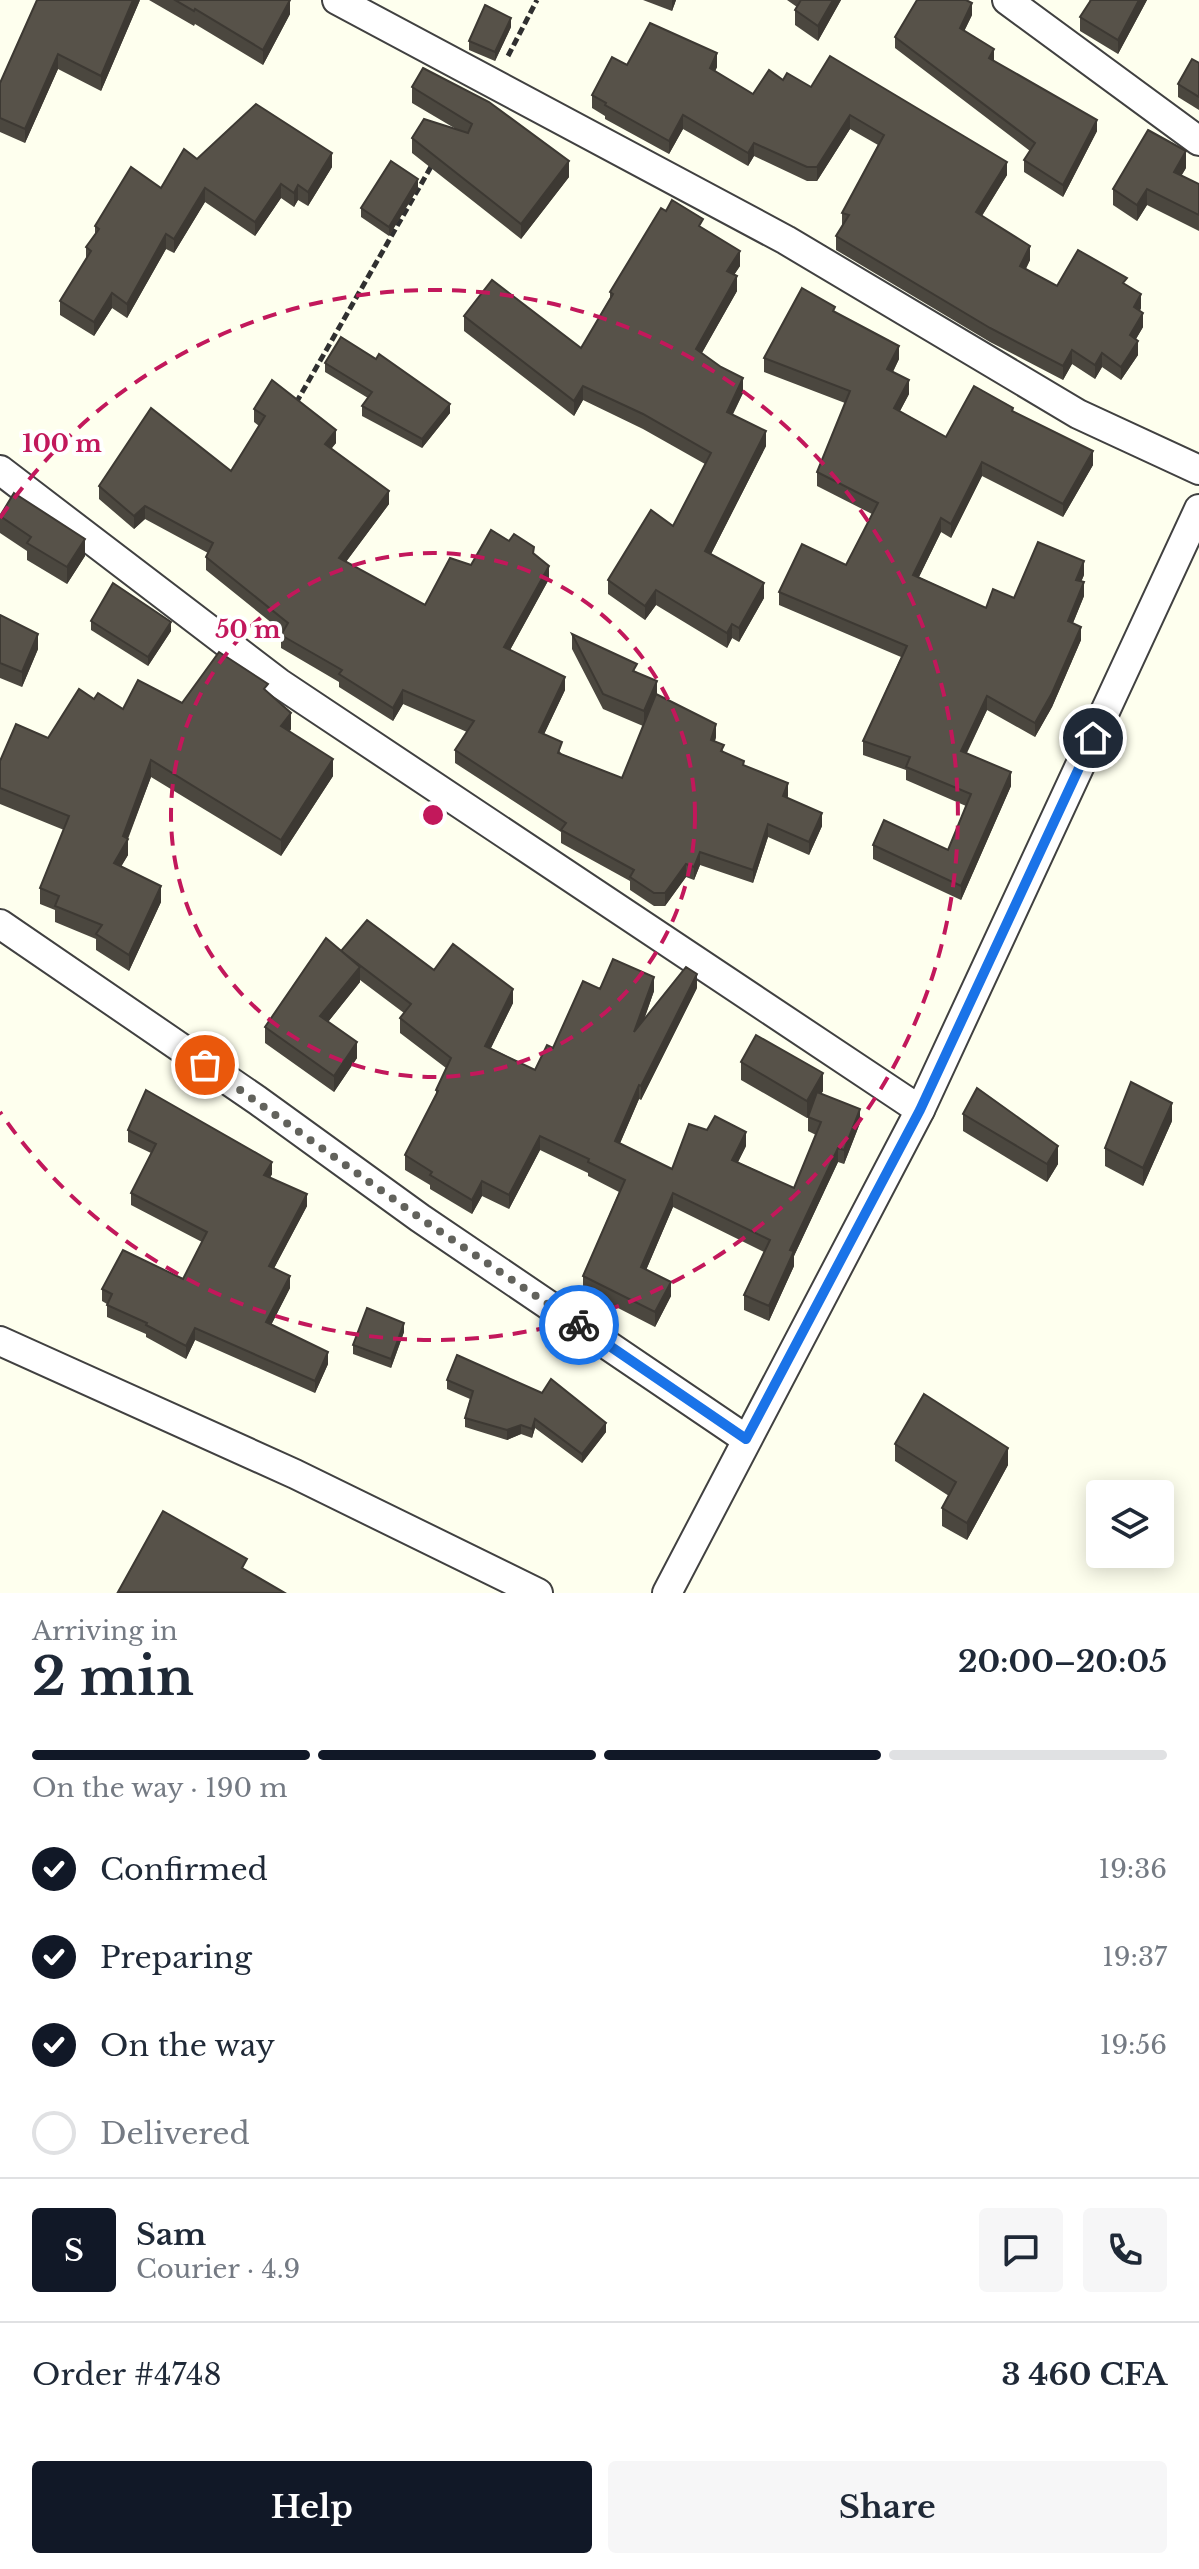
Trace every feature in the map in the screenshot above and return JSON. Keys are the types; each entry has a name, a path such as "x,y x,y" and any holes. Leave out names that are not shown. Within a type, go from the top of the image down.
{"street":[{"path":"337,0 786,240 1078,414 1199,470"},
{"path":"1007,0 1199,141"},
{"path":"0,470 279,683 920,1110"},
{"path":"667,1593 920,1110 1199,509"},
{"path":"0,924 257,1100 420,1218 746,1439"},
{"path":"0,1341 295,1474 538,1593"}],"path":[{"path":"494,84 537,0"},
{"path":"294,406 438,156"}],"building":[{"path":"37,0 133,0 101,76 58,54 25,129 0,118 0,83"},
{"path":"175,0 290,0 263,50"},
{"path":"801,0 833,0 818,26 795,10"},
{"path":"917,0 966,0 972,3 960,28 994,49 989,58 1097,120 1063,185 1024,160 1035,143 895,37"},
{"path":"1091,0 1139,0 1118,40 1080,17"},
{"path":"485,5 511,18 495,52 469,41"},
{"path":"650,23 717,53 710,68 753,94 769,70 783,80 787,73 811,87 830,56 1007,162 976,212 1030,246 1020,266 1057,286 1078,250 1127,278 1123,283 1141,294 1134,307 1143,313 1130,335 1138,341 1121,367 1102,353 1095,365 1072,350 1063,366 990,328 836,236 849,215 842,213 884,135 850,115 817,167 807,167 754,143 748,153 683,115 669,141 605,105 592,95 612,57 627,65"},
{"path":"1192,59 1199,63 1199,97 1178,84"},
{"path":"423,68 489,102 569,161 521,224 412,138 424,119 468,133 472,124 412,87"},
{"path":"256,104 332,153 308,192 298,185 294,193 281,184 255,222 205,188 174,239 166,234 127,304 112,293 94,322 60,301 91,251 86,247 99,229 95,226 131,167 161,188 184,149 197,159"},
{"path":"1148,130 1186,151 1174,172 1199,184 1199,215 1147,189 1137,205 1113,189"},
{"path":"391,161 418,179 389,227 361,208"},
{"path":"672,200 703,219 699,226 740,251 727,271 737,276 696,349 743,378 727,412 766,431 705,551 764,583 739,628 732,624 727,633 656,590 645,606 608,580 651,510 673,526 711,453 643,414 583,386 574,401 464,316 492,280 581,348 613,294 610,292 661,208 666,211"},
{"path":"802,288 835,307 833,311 899,346 887,369 909,380 894,408 946,437 974,386 1013,408 1012,411 1093,451 1063,504 982,462 951,524 941,518 913,575 986,608 993,589 1014,598 1038,542 1084,561 1076,580 1084,582 1068,621 1081,627 1035,723 987,696 961,751 1011,772 961,886 873,845 884,820 948,850 971,794 906,767 910,757 863,741 907,646 779,592 802,544 846,565 878,503 817,472 850,391 764,358"},
{"path":"341,337 376,359 379,354 450,404 422,439 362,406 372,392 325,363"},
{"path":"272,380 336,430 325,444 389,491 339,558 425,605 450,558 471,565 491,530 509,541 514,534 534,547 533,553 549,566 504,647 565,677 539,732 562,742 558,753 622,778 656,694 716,724 711,740 724,745 721,751 744,761 743,765 788,783 783,796 822,813 809,842 768,824 753,870 700,852 694,867 686,864 665,893 654,893 630,877 634,870 561,830 566,823 455,750 474,721 403,690 393,708 339,674 342,670 281,635 288,623 206,557 213,543 145,506 134,516 99,486 151,408 231,471 265,416 254,409"},
{"path":"14,493 85,539 67,567 27,543 31,537 0,516"},
{"path":"113,583 171,622 148,657 91,621"},
{"path":"0,615 38,634 22,672 0,663"},
{"path":"572,634 637,664 633,671 657,681 644,711 603,694"},
{"path":"219,652 268,684 264,689 291,713 281,726 333,759 281,840 151,760 123,836 128,839 114,863 161,886 129,955 96,934 102,925 55,906 59,896 40,888 69,816 0,788 0,761 16,724 48,738 79,689 94,699 98,693 123,709 138,680 182,703"},
{"path":"367,920 434,970 453,944 513,989 485,1046 535,1070 547,1045 553,1048 583,981 600,989 613,959 654,977 634,1032 686,967 697,974 639,1085 615,1141 672,1169 689,1124 707,1130 715,1116 746,1132 732,1160 794,1188 821,1122 808,1117 817,1092 860,1109 844,1150 838,1148 790,1250 794,1251 769,1306 744,1295 770,1240 673,1193 641,1267 671,1282 655,1312 583,1276 625,1180 540,1136 509,1195 482,1181 472,1200 430,1175 432,1172 405,1155 451,1058 400,1018 411,1004 341,951"},
{"path":"326,938 360,967 320,1016 357,1042 334,1076 265,1027"},
{"path":"756,1035 823,1073 807,1101 741,1062"},
{"path":"1131,1082 1172,1103 1143,1168 1105,1148"},
{"path":"977,1088 1058,1146 1047,1164 963,1114"},
{"path":"146,1090 272,1162 264,1175 307,1194 269,1266 290,1276 266,1322 328,1352 315,1381 195,1328 186,1346 147,1323 107,1305 112,1294 102,1289 123,1250 183,1279 207,1232 131,1193 156,1144 128,1130"},
{"path":"367,1308 404,1323 391,1359 353,1345"},
{"path":"457,1355 542,1393 551,1379 606,1423 582,1454 535,1419 532,1429 521,1425 507,1430 465,1418 473,1391 447,1380"},
{"path":"924,1394 1008,1448 967,1523 942,1508 956,1482 895,1444"},
{"path":"163,1511 247,1559 242,1568 285,1593 118,1592"}],"way so far":[{"path":"205,1065 420,1218 579,1325"}],"route":[{"path":"579,1325 746,1439 920,1110 1093,738"}]}
